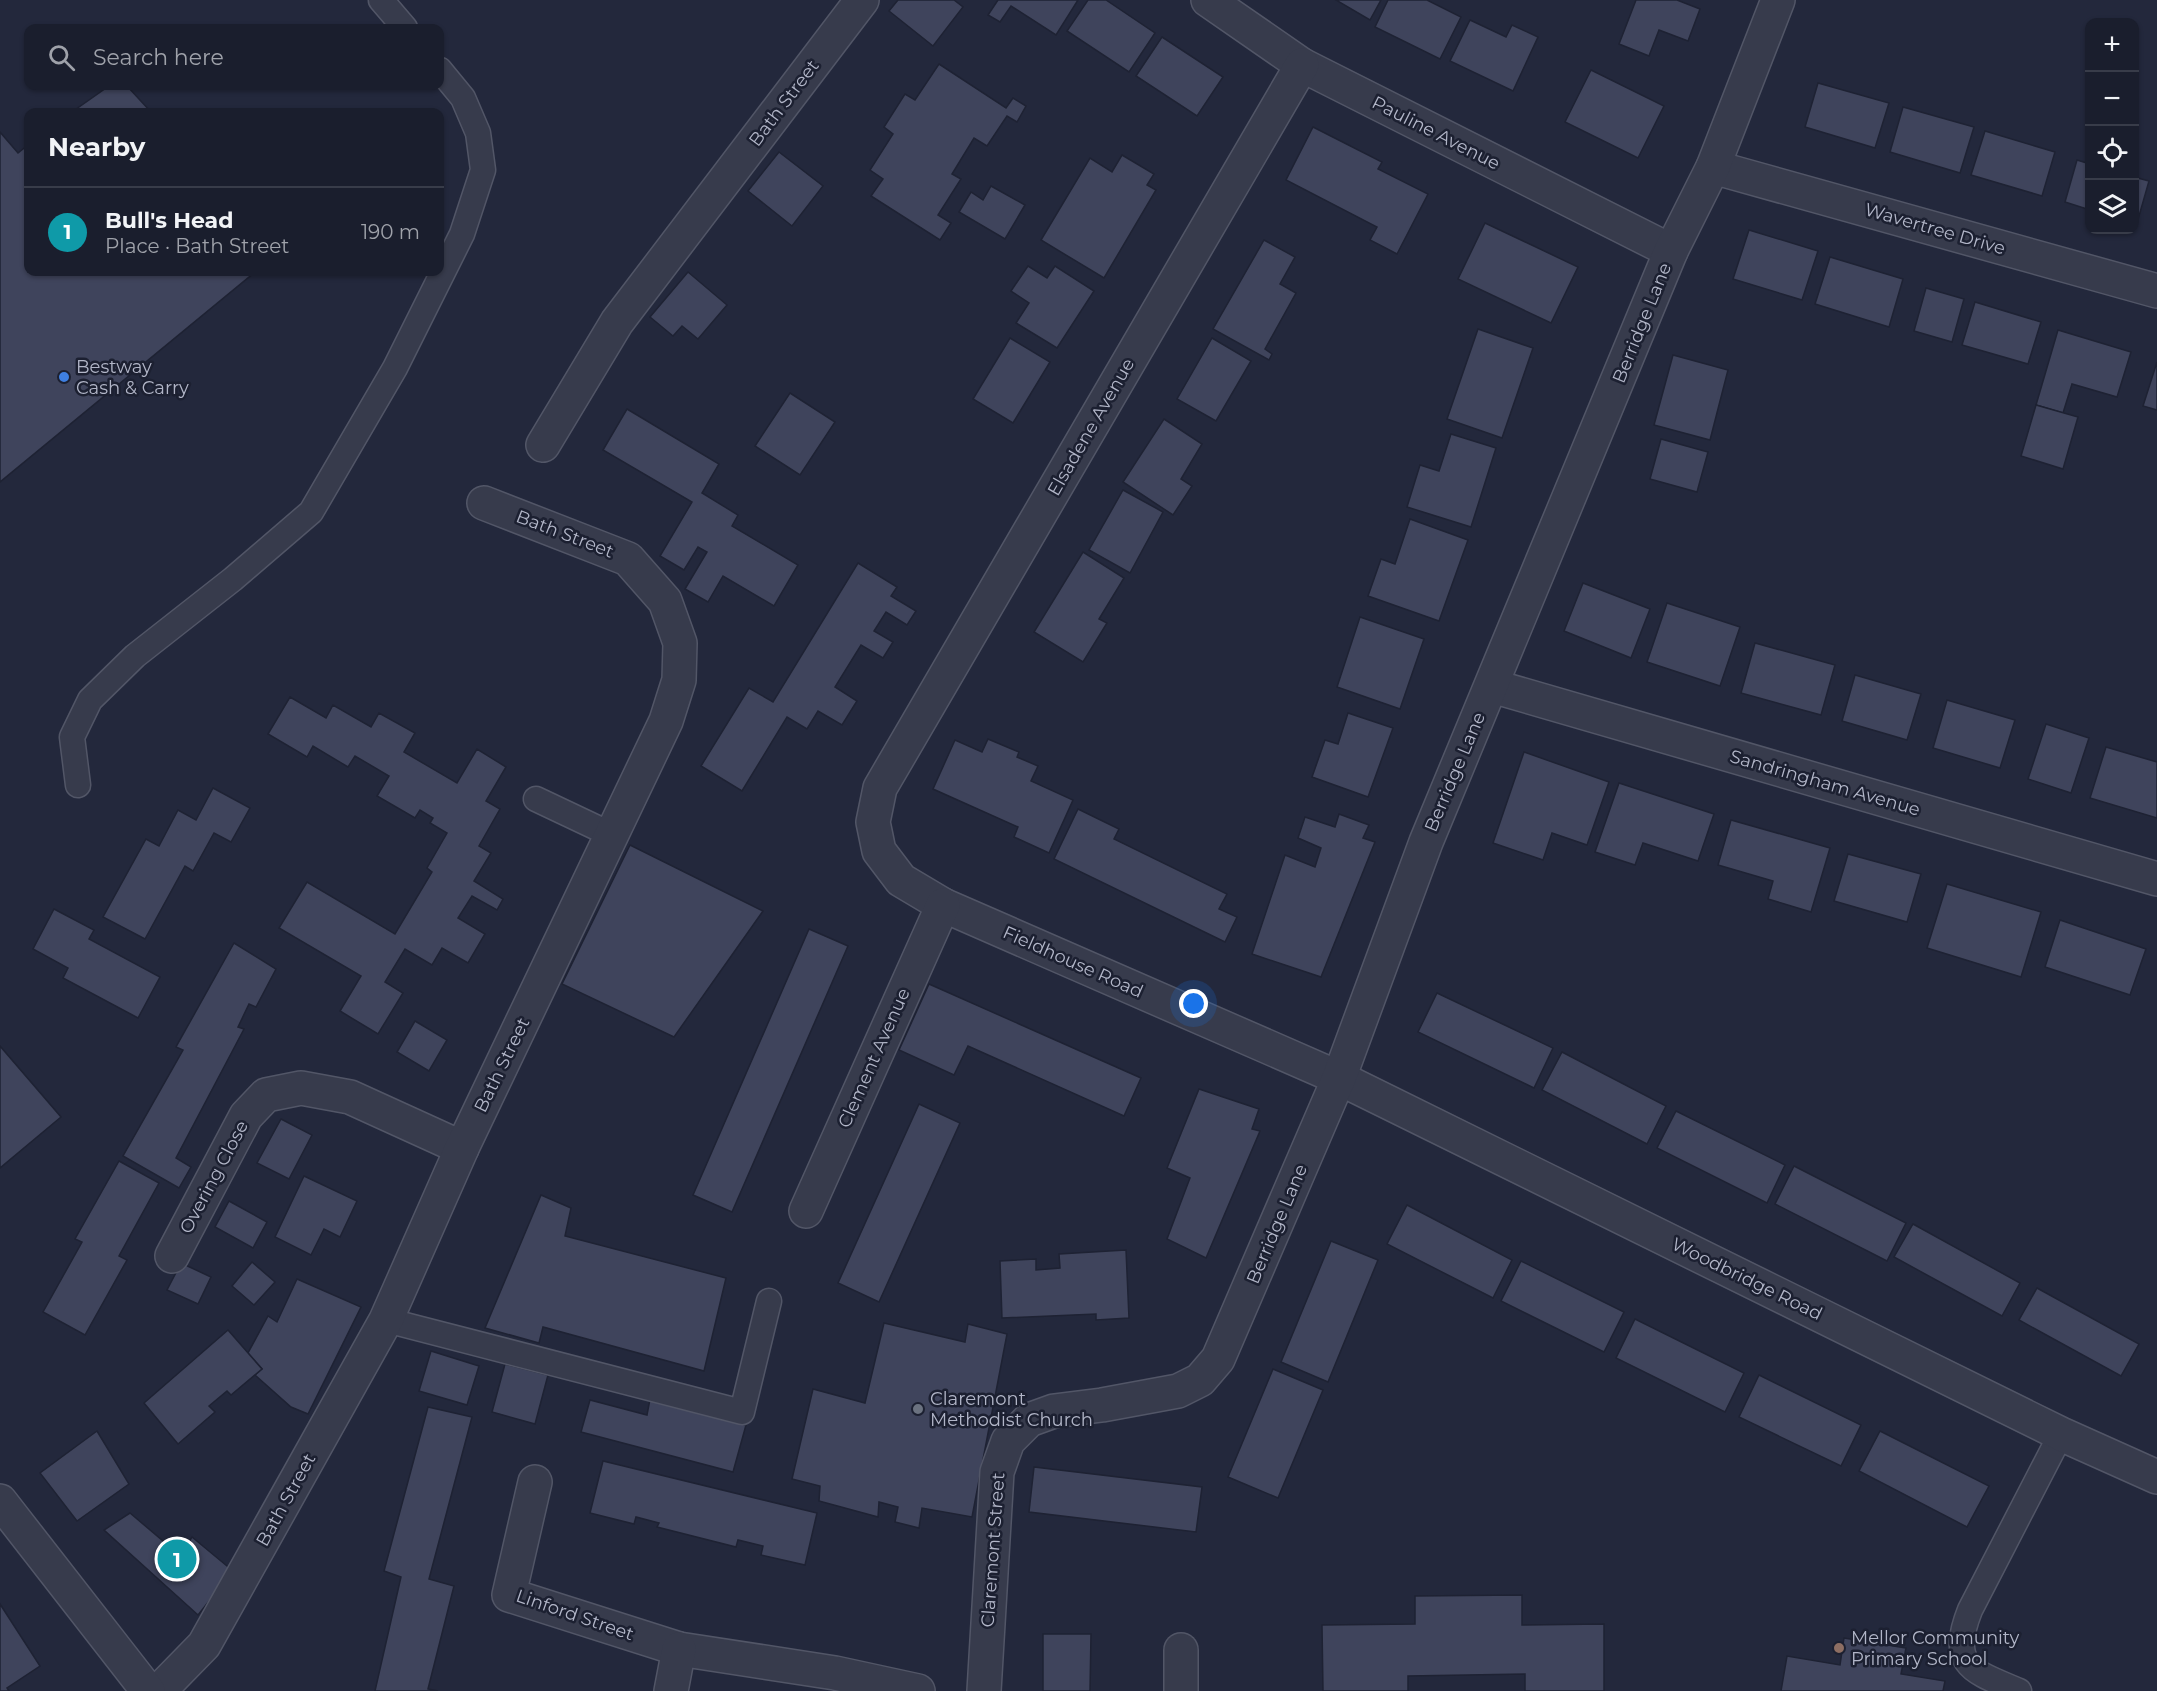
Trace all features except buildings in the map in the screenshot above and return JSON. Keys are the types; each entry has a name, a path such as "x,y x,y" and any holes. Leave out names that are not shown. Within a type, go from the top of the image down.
{"street":[{"name":"Bath Street","path":"543,445 618,322 862,0"},
{"name":"Pauline Avenue","path":"1208,0 1302,65 1671,251"},
{"name":"Berridge Lane","path":"1029,1420 1054,1411 1178,1391 1200,1380 1218,1359 1339,1078 1426,842 1671,251 1713,167 1778,0"},
{"name":"Elsadene Avenue","path":"880,788 1302,65"},
{"name":"Wavertree Drive","path":"1713,167 2157,291"},
{"name":"Bath Street","path":"159,1691 204,1645 386,1320 462,1148 666,721 680,680 680,643 665,601 628,559 484,503"},
{"name":"Sandringham Avenue","path":"1492,686 2157,879"},
{"name":"Fieldhouse Road","path":"880,788 873,822 879,851 901,880 943,905 1339,1078"},
{"name":"Clement Avenue","path":"806,1211 943,905"},
{"name":"Woodbridge Road","path":"1339,1078 2061,1434 2157,1477"},
{"name":"Overing Close","path":"172,1256 246,1116 266,1095 301,1088 350,1097 462,1148"},
{"name":"Claremont Street","path":"984,1691 997,1472 1008,1441 1029,1420"},
{"name":"Linford Street","path":"534,1482 509,1595 679,1649 835,1673 918,1691"},
{"path":"0,1501 148,1691"},
{"path":"671,1691 679,1649"},
{"path":"1181,1650 1181,1691"}],"lane":[{"path":"381,0 402,24"},
{"path":"444,75 463,98 478,133 483,170 462,234 444,270"},
{"path":"78,785 72,737 90,700 135,656 233,579 311,512 395,368 441,276"},
{"path":"536,799 612,835"},
{"path":"386,1320 742,1412 769,1301"},
{"path":"2019,1691 1983,1676 1966,1663 1960,1650 1962,1629 2061,1434"}],"place":[{"name":"Bestway Cash & Carry","path":"64,377"},
{"name":"Claremont Methodist Church","path":"918,1409"},
{"name":"Bull's Head","path":"177,1559"},
{"name":"Mellor Community Primary School","path":"1839,1648"}]}
